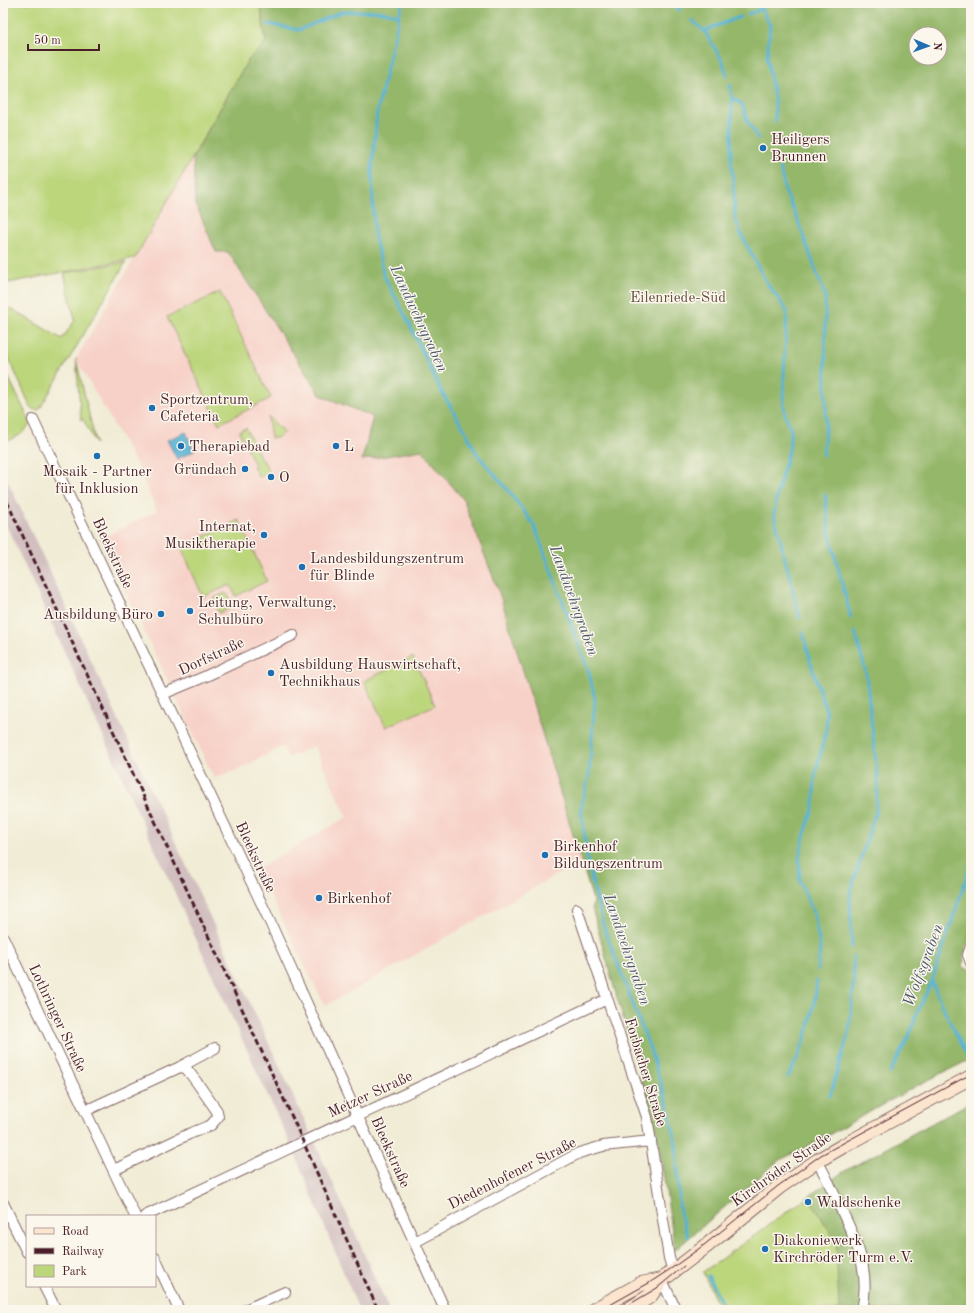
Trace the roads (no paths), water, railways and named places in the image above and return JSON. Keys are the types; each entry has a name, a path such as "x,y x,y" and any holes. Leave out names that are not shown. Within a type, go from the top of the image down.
{"main road":[{"name":"Kirchröder Straße","path":"662,1280 779,1187 817,1161 971,1077"},
{"path":"594,1310 641,1284 662,1280"},
{"path":"628,1310 650,1296 662,1280"}],"street":[{"name":"Bleekstraße","path":"33,420 259,897 445,1310"},
{"name":"Dorfstraße","path":"163,694 204,677 293,635"},
{"name":"Forbacher Straße","path":"577,909 647,1117 669,1258 673,1271"},
{"name":"Lothringer Straße","path":"4,941 136,1215"},
{"path":"971,946 968,955 971,963"},
{"name":"Metzer Straße","path":"147,1215 607,998"},
{"path":"85,1111 180,1067 215,1048"},
{"path":"114,1170 211,1125 218,1117 217,1111 186,1068 180,1067"},
{"name":"Diedenhofener Straße","path":"415,1242 579,1153 604,1146 651,1141"},
{"path":"817,1161 851,1229 860,1252 865,1289 862,1310"},
{"path":"4,1207 26,1250"},
{"path":"156,1260 179,1310"},
{"path":"662,1280 676,1310"},
{"path":"44,1287 56,1310"},
{"path":"245,1310 285,1292"}],"water":[{"name":"Therapiebad","path":"186,432 194,451 177,459 167,440"}],"waterway":[{"name":"Landwehrgraben","path":"402,3 377,112 372,170 374,233 384,276 408,321 440,389 466,432 477,454 507,489 534,525 589,672 595,700 589,775 581,809 588,864 604,928 649,1046 667,1103 676,1144 680,1213 688,1237"},
{"path":"672,3 680,10"},
{"path":"759,3 770,26 767,58 775,102 775,121"},
{"path":"748,14 762,9"},
{"path":"268,24 299,30 341,12 376,11 399,15"},
{"path":"705,32 708,29 740,17"},
{"path":"692,20 705,32 723,62 727,76"},
{"path":"730,85 732,99 731,160 735,218 741,234 765,280 787,311 783,397 785,414 791,430 789,450 777,493 774,515 800,618"},
{"path":"732,99 742,105 748,122 758,139"},
{"path":"780,168 785,191 797,218 825,296 826,421 823,455"},
{"path":"825,495 830,536 851,618"},
{"path":"803,632 812,667 827,713 826,731 815,776 814,806 805,833 799,859 800,882 814,914 820,946 818,970"},
{"path":"852,947 850,893 876,811 878,780 866,673 855,632"},
{"name":"Wolfsgraben","path":"890,1073 910,1034 917,1013 932,981 971,864"},
{"path":"830,1096 849,1032 854,980 853,957"},
{"path":"788,1077 794,1066 808,1030 814,1006 817,981"},
{"path":"932,981 942,1006 968,1058"},
{"name":"Landwehrgraben","path":"708,1276 725,1310"}],"tram line":[{"path":"601,1310 649,1283 672,1268 704,1245 778,1186 821,1155 971,1074"},
{"path":"620,1310 657,1288 684,1266"}],"railway":[{"path":"3,493 293,1119 378,1310"}],"place":[{"name":"Heiligers Brunnen","path":"763,148"},
{"name":"Sportzentrum, Cafeteria","path":"152,408"},
{"name":"Therapiebad","path":"181,446"},
{"name":"L","path":"336,446"},
{"name":"Mosaik - Partner für Inklusion","path":"97,456"},
{"name":"Gründach","path":"245,469"},
{"name":"O","path":"271,477"},
{"name":"Internat, Musiktherapie","path":"264,535"},
{"name":"Landesbildungszentrum für Blinde","path":"302,567"},
{"name":"Leitung, Verwaltung, Schulbüro","path":"190,611"},
{"name":"Ausbildung Büro","path":"161,614"},
{"name":"Ausbildung Hauswirtschaft, Technikhaus","path":"271,673"},
{"name":"Birkenhof Bildungszentrum","path":"545,855"},
{"name":"Birkenhof","path":"319,898"},
{"name":"Waldschenke","path":"808,1202"},
{"name":"Diakoniewerk Kirchröder Turm e.V.","path":"765,1249"}],"park label":[{"name":"Eilenriede-Süd","path":"678,297"}]}
